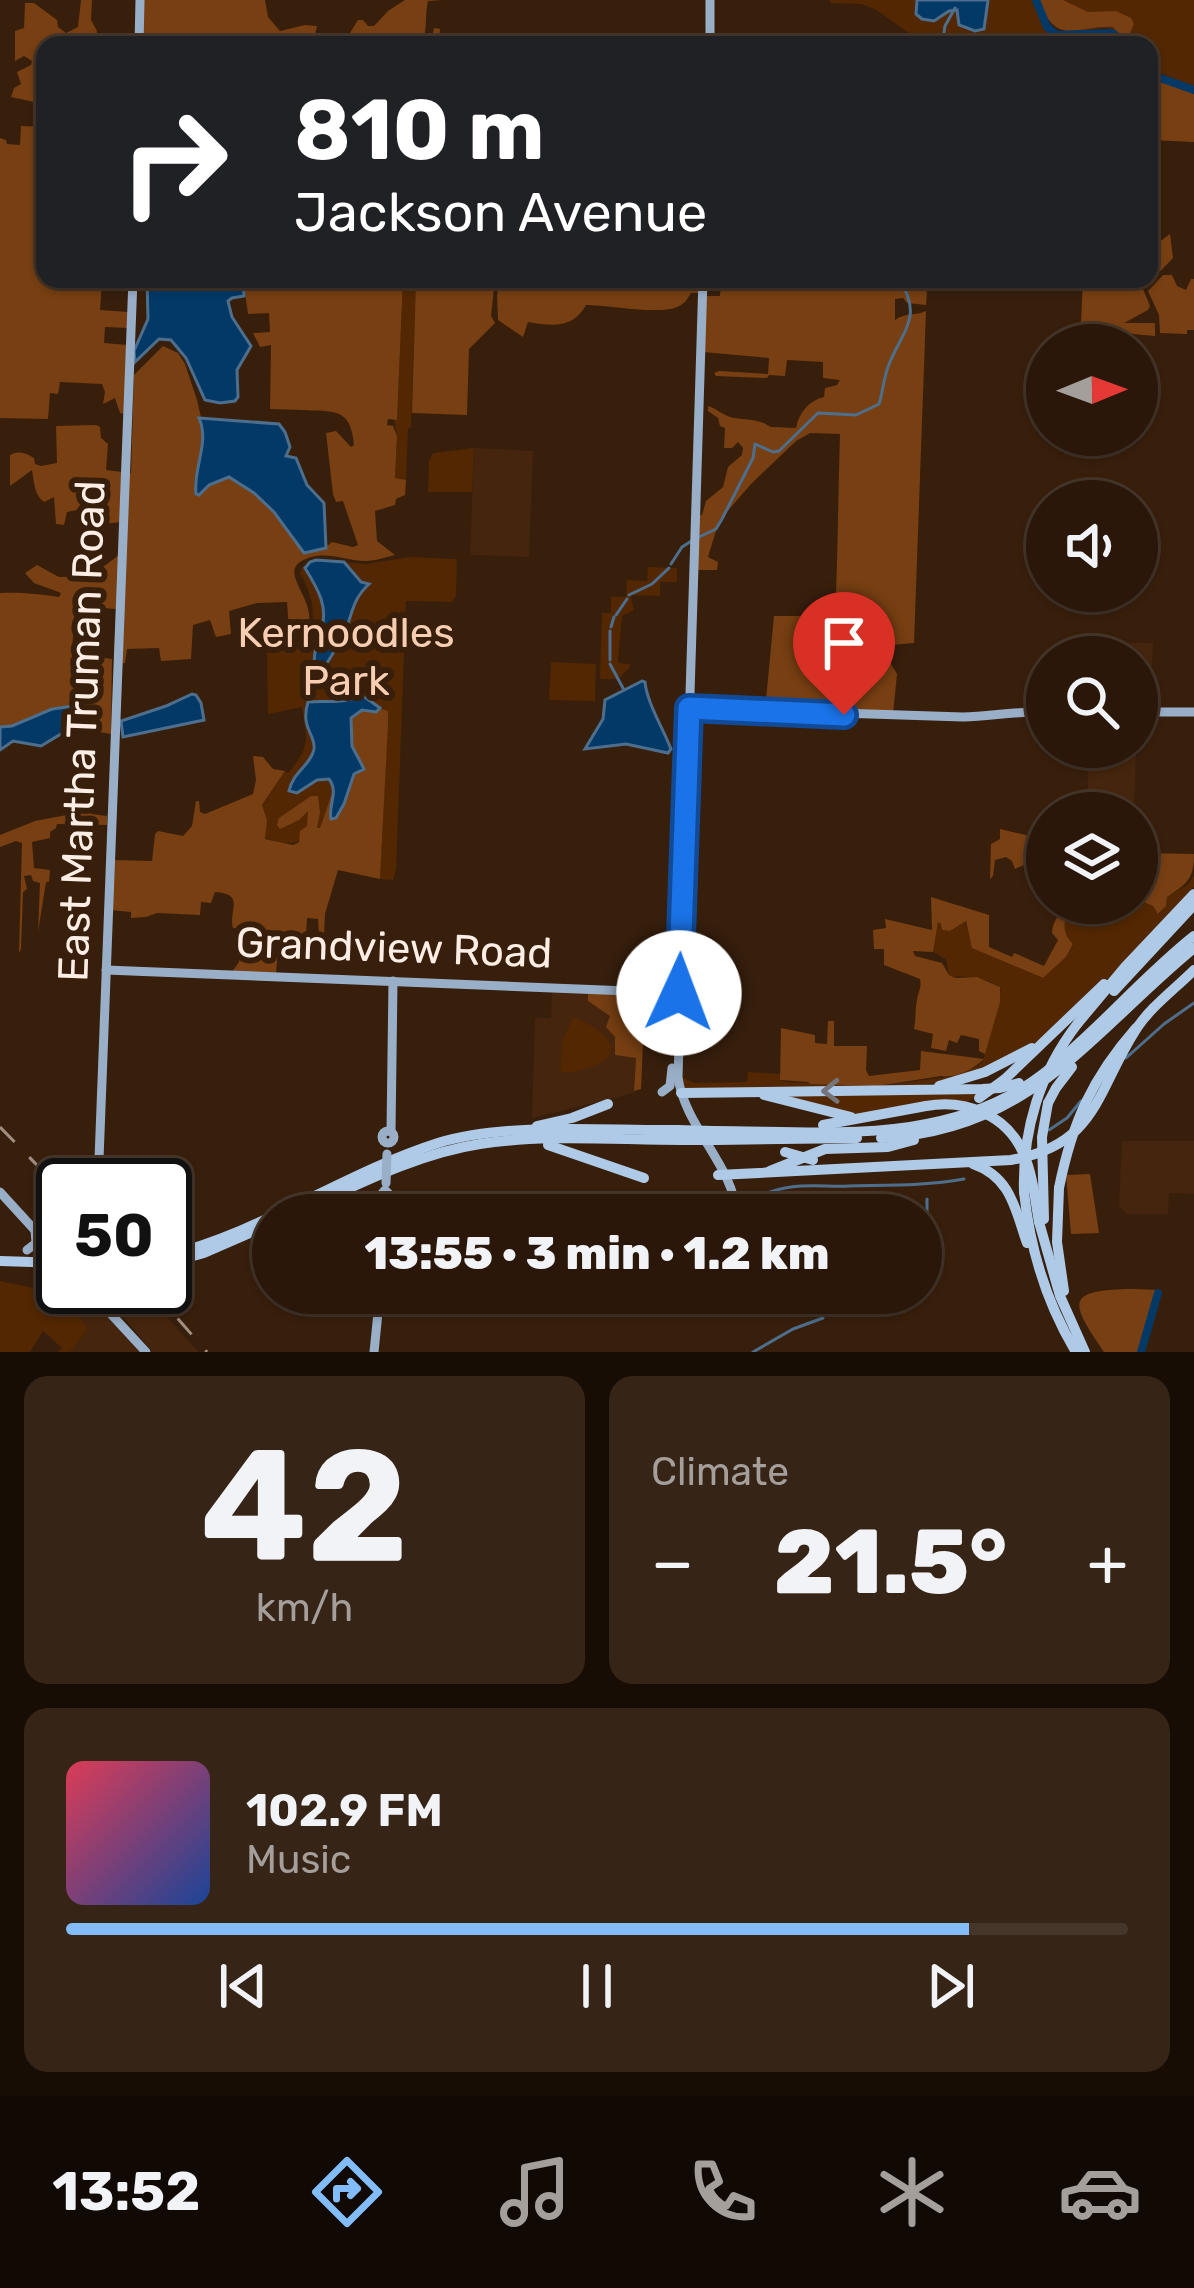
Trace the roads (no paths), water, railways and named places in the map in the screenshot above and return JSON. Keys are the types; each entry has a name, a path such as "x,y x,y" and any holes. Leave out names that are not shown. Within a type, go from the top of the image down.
{"highway":[{"path":"1081,1352 1050,1300 1024,1192 1027,1140 1036,1100 1053,1061 1081,1020 1194,894"},
{"path":"1081,1020 1194,905"},
{"path":"192,1248 422,1149 476,1134 714,1136 884,1131 924,1126 986,1107 1040,1076 1194,936"},
{"path":"744,1140 887,1137 939,1130 979,1118 1010,1104 1084,1051 1194,948"},
{"path":"909,1127 979,1098 1005,1079 1125,967"},
{"path":"1068,1312 1057,1241 1059,1188 1069,1142 1102,1070 1139,1024 1194,970"},
{"path":"721,1175 1031,1156 1065,1139 1092,1112 1139,1024"},
{"path":"918,1090 985,1072 1041,1042"},
{"path":"1081,1352 1045,1248 1042,1137 1048,1103 1084,1051"},
{"path":"681,1093 1000,1088 1040,1076"},
{"path":"744,1091 860,1119"},
{"path":"512,1131 572,1118 608,1104"},
{"path":"785,1131 926,1106 970,1107 1007,1130 1026,1160 1042,1222"},
{"path":"761,1173 815,1152 888,1147 939,1130"},
{"path":"338,1194 423,1158 478,1144 679,1135"},
{"path":"714,1136 853,1168"},
{"path":"527,1141 577,1153 644,1178"},
{"path":"964,1163 995,1174 1010,1194 1039,1268"},
{"path":"192,1254 252,1232"},
{"path":"2,1262 36,1262"}],"main road":[{"path":"140,0 140,36"},
{"path":"710,0 710,36"},
{"name":"East Martha Truman Road","path":"99,1158 133,288"},
{"path":"703,288 676,1049 678,1104 733,1192"},
{"path":"689,708 963,718 1026,712"},
{"path":"1158,712 1194,712"},
{"name":"Grandview Road","path":"106,970 679,993"},
{"path":"385,1194 393,982"},
{"path":"662,1092 670,1086 676,1049"},
{"path":"676,1049 686,1109 727,1194"},
{"path":"733,1192 738,1174"},
{"path":"0,1192 35,1230 37,1242 27,1250"},
{"path":"111,1314 146,1352"},
{"path":"374,1352 378,1314"}],"water":[{"path":"917,0 988,0 984,29 959,25 957,10 934,21 922,19 916,14"},
{"path":"147,288 244,288 244,296 228,301 232,317 251,346 237,370 235,401 205,400 186,358 171,340 159,339 135,362 134,351 148,319"},
{"path":"199,418 279,424 290,447 286,456 296,458 307,485 324,503 326,548 304,553 274,512 229,477 196,494 203,437"},
{"path":"316,560 344,562 361,582 369,584 320,673 314,660 323,606 305,568"},
{"path":"642,681 671,749 668,753 626,744 585,749 603,719 605,700"},
{"path":"192,694 201,703 204,720 123,737 121,721"},
{"path":"362,695 380,708 362,710 351,718 352,746 364,769 354,774 344,804 331,819 329,779 317,780 297,793 289,791 314,749 306,718 308,702"},
{"path":"74,706 94,709 94,731 61,734 41,746 13,741 0,750 0,727"}],"waterway":[{"path":"1036,0 1047,27 1057,35 1116,36"},
{"path":"943,36 955,8"},
{"path":"1158,77 1194,90"},
{"path":"699,537 716,529 753,458 755,444 779,451 818,413 856,415 879,404 887,369 910,313 904,288"},
{"path":"671,564 693,540"},
{"path":"629,595 652,584 669,568"},
{"path":"616,615 627,599"},
{"path":"611,627 614,617"},
{"path":"610,631 610,660"},
{"path":"610,664 624,690"},
{"path":"1126,1058 1194,1003"},
{"path":"1049,1130 1081,1101"},
{"path":"764,1194 798,1186 964,1179"},
{"path":"1141,1352 1158,1293"},
{"path":"753,1352 823,1318"}],"railway":[{"path":"0,1127 36,1164"},
{"path":"174,1314 207,1352"}],"park label":[{"name":"Kernoodles Park","path":"346,657"}]}
